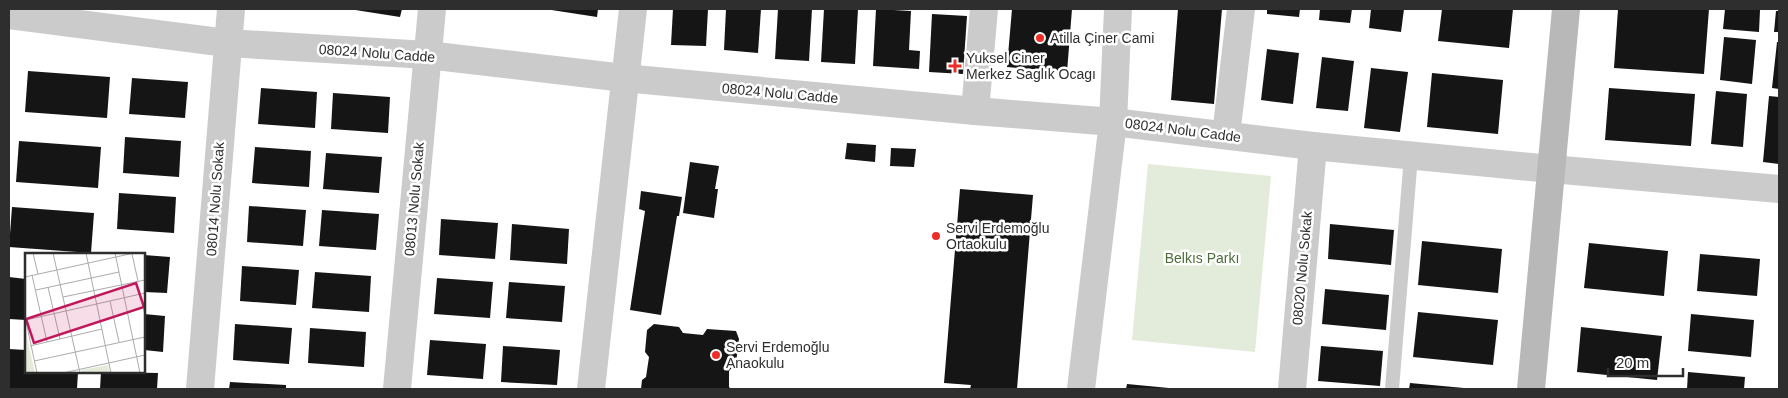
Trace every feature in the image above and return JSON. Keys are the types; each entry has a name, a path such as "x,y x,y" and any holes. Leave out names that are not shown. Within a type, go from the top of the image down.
{"street":[{"name":"08014 Nolu Sokak","path":"200,389 230,9"},
{"name":"08013 Nolu Sokak","path":"398,389 432,9"},
{"path":"590,389 633,9"},
{"path":"975,111 984,9"},
{"path":"1081,389 1113,122 1118,9"},
{"path":"1226,136 1241,9"},
{"path":"1530,389 1566,9"},
{"name":"08024 Nolu Cadde","path":"9,15 227,43 427,55 624,78 1113,122 1313,146 1551,170 1779,188"},
{"name":"08020 Nolu Sokak","path":"1292,389 1313,146"}],"lane":[{"path":"1392,389 1411,156"}],"green space":[{"name":"Belkıs Parkı","path":"1148,164 1271,176 1255,352 1132,340"}],"building":[{"path":"349,9 402,9 400,17"},
{"path":"545,9 598,9 597,17"},
{"path":"673,9 708,9 706,46 671,45"},
{"path":"726,9 761,9 758,53 724,50"},
{"path":"778,9 812,9 809,61 775,59"},
{"path":"824,9 858,9 855,64 821,62"},
{"path":"876,9 911,11 909,50 920,51 919,69 873,66"},
{"name":"Atilla Çiner Cami","path":"1012,9 1072,9 1067,72 1007,67"},
{"path":"1178,9 1222,9 1214,104 1171,100"},
{"path":"1267,9 1300,9 1299,17 1267,14"},
{"path":"1320,9 1352,9 1350,23 1319,20"},
{"path":"1371,9 1404,9 1401,32 1369,28"},
{"path":"1442,9 1513,9 1509,48 1438,41"},
{"path":"1618,9 1709,9 1704,74 1614,68"},
{"path":"1725,9 1760,10 1759,32 1723,29"},
{"path":"1776,11 1779,11 1779,32 1774,32"},
{"path":"932,14 967,16 963,74 929,72"},
{"path":"1724,37 1756,40 1752,84 1720,80"},
{"path":"1777,42 1779,42 1779,89 1772,88"},
{"path":"1267,49 1299,53 1293,104 1261,100"},
{"path":"1322,57 1354,61 1348,111 1316,108"},
{"path":"1371,68 1408,72 1400,132 1364,128"},
{"path":"28,71 110,77 107,118 25,112"},
{"path":"1432,73 1503,80 1498,134 1427,127"},
{"path":"132,78 188,82 185,118 129,114"},
{"path":"261,88 317,92 315,128 258,124"},
{"path":"1609,88 1695,94 1691,146 1605,140"},
{"path":"1716,91 1747,94 1743,147 1711,144"},
{"path":"333,93 390,97 388,133 331,129"},
{"path":"1769,96 1779,97 1779,164 1763,162"},
{"path":"125,137 181,141 179,177 123,173"},
{"path":"19,141 101,147 98,188 16,182"},
{"path":"847,143 876,145 875,162 845,159"},
{"path":"255,147 311,151 309,187 252,183"},
{"path":"891,148 916,149 914,167 890,166"},
{"path":"326,153 382,157 379,193 323,189"},
{"path":"690,162 719,166 715,189 718,189 714,218 683,213"},
{"path":"960,189 1033,195 1017,389 970,389 971,385 944,383"},
{"path":"641,191 682,197 679,216 677,216 661,315 630,310 645,211 639,209"},
{"path":"119,193 176,197 174,233 117,229"},
{"path":"249,206 306,210 303,246 247,242"},
{"path":"12,207 94,213 91,253 9,247"},
{"path":"322,210 379,214 376,250 319,246"},
{"path":"441,219 498,223 495,259 439,255"},
{"path":"512,224 569,229 567,264 510,260"},
{"path":"1330,224 1394,230 1391,265 1328,259"},
{"path":"1422,241 1502,249 1498,293 1418,285"},
{"path":"1589,243 1668,251 1664,296 1584,288"},
{"path":"1700,254 1760,259 1757,296 1697,291"},
{"path":"145,255 170,257 167,293 145,292"},
{"path":"242,266 299,270 296,305 240,301"},
{"path":"315,272 371,276 369,312 312,308"},
{"path":"9,277 25,279 25,320 9,319"},
{"path":"437,278 493,282 490,318 434,314"},
{"path":"509,282 565,286 562,322 506,318"},
{"path":"1325,289 1389,295 1386,330 1322,324"},
{"path":"1418,312 1498,320 1493,365 1413,357"},
{"path":"145,314 165,316 163,352 145,350"},
{"path":"1691,314 1754,320 1751,357 1688,351"},
{"path":"235,324 292,328 289,364 233,360"},
{"path":"654,324 679,327 683,333 703,335 707,329 736,331 739,339 736,363 729,371 729,387 731,389 641,389 642,380 646,377 649,357 645,352 647,330"},
{"path":"1581,327 1662,336 1657,380 1577,372"},
{"path":"310,328 366,332 364,367 308,363"},
{"path":"430,340 486,344 483,379 427,375"},
{"path":"503,346 560,350 557,385 501,382"},
{"path":"1321,346 1383,351 1380,386 1318,381"},
{"path":"9,349 25,350 25,373 78,373 77,389 9,389"},
{"path":"1688,372 1745,377 1744,389 1687,389"},
{"path":"101,373 158,373 157,389 100,389"},
{"path":"230,382 286,385 286,389 229,389"},
{"path":"1410,383 1464,388 1464,389 1409,389"},
{"path":"1127,384 1169,388 1169,389 1126,389"}],"place":[{"name":"Atilla Çiner Cami","path":"1040,38"},
{"name":"Yuksel Ciner Merkez Saglık Ocagı","path":"955,66"},
{"name":"Servi Erdemoğlu Ortaokulu","path":"936,236"},
{"name":"Servi Erdemoğlu Anaokulu","path":"716,355"}]}
